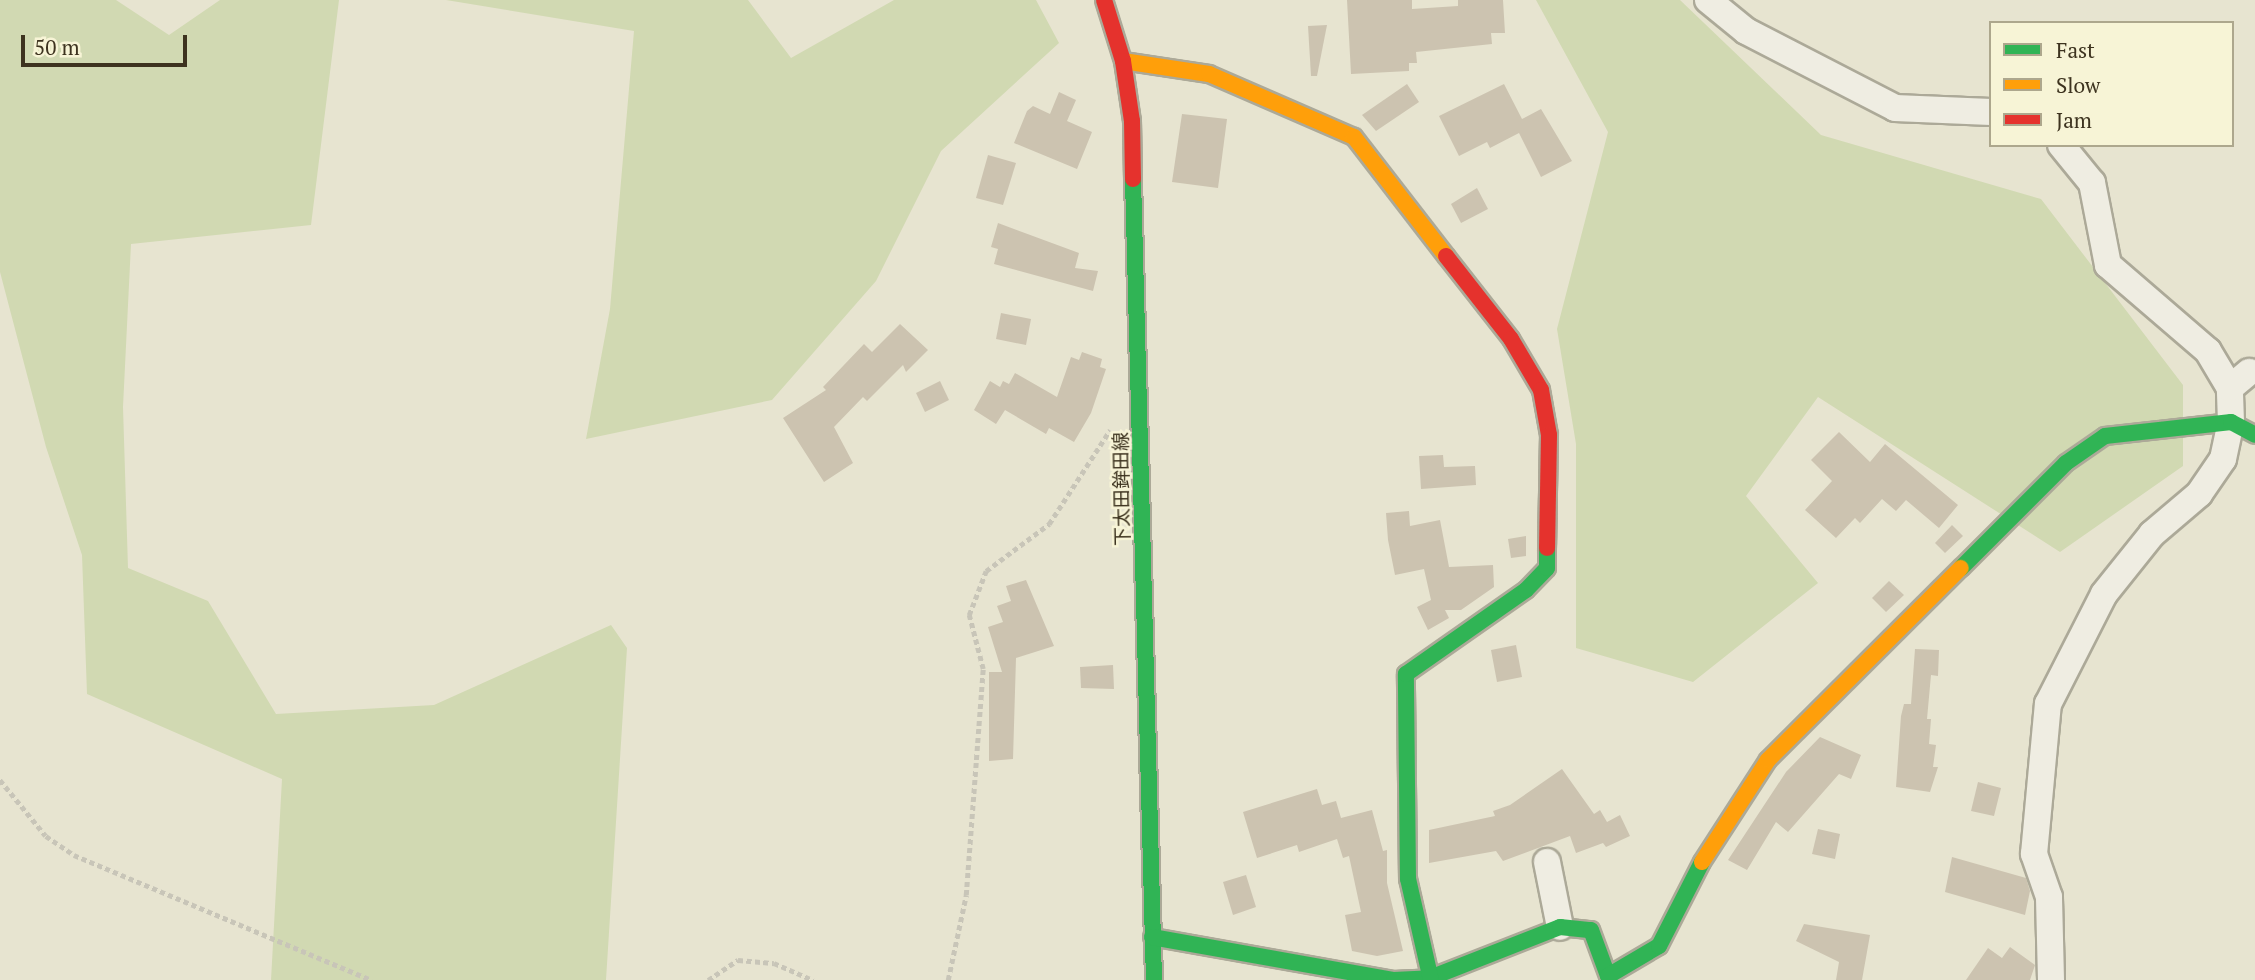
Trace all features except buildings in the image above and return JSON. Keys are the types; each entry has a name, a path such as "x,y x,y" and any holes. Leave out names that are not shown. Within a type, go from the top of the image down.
{"street":[{"name":"下太田鉾田線","path":"1104,0 1123,61 1132,121 1139,248 1154,980"},
{"path":"1707,0 1746,32 1895,108 1989,112"},
{"path":"1123,61 1209,74 1354,138 1511,338 1541,390 1549,435 1547,568 1526,590 1406,674 1408,879 1430,979"},
{"path":"2051,980 2049,897 2034,854 2048,704 2104,594 2152,534 2199,494 2223,458 2240,380 2108,265 2092,183 2063,147"},
{"path":"1152,937 1394,980 1430,979 1560,927 1591,930 1608,976 1659,946 1706,855 1768,760 2066,463 2105,436 2231,422 2255,435"},
{"path":"1547,862 1560,927"}],"path":[{"path":"948,980 965,895 984,669 969,615 986,570 1049,524 1117,420"},
{"path":"0,780 46,836 74,855 372,980"},
{"path":"708,980 738,960 774,963 813,980"}],"green space":[{"path":"0,0 116,0 169,35 220,0 339,0 311,225 131,244 123,407 128,568 208,601 276,714 434,705 611,625 627,648 606,980 271,980 282,779 87,694 82,555 46,447 0,272"},
{"path":"446,0 748,0 791,58 894,0 1036,0 1059,43 941,151 876,281 772,400 586,439 610,309 634,31"},
{"path":"1536,0 1680,0 1821,135 2041,199 2183,385 2183,466 2060,552 1818,397 1746,496 1818,583 1693,682 1576,648 1576,444 1557,329 1608,132"}],"traffic: fast":[{"path":"1133,179 1154,980"},
{"path":"1961,568 2066,463 2105,436 2231,422 2255,435"},
{"path":"1431,980 1408,879 1406,674 1526,590 1547,568 1547,548"},
{"path":"1152,937 1394,980 1430,978 1560,927 1591,930 1608,976 1659,946 1702,862"}],"traffic: slow":[{"path":"1123,61 1209,74 1354,137 1446,256"},
{"path":"1702,862 1768,760 1961,568"}],"traffic: jam":[{"path":"1104,0 1123,61 1132,121 1133,179"},
{"path":"1446,256 1511,339 1541,390 1549,435 1547,548"}]}
